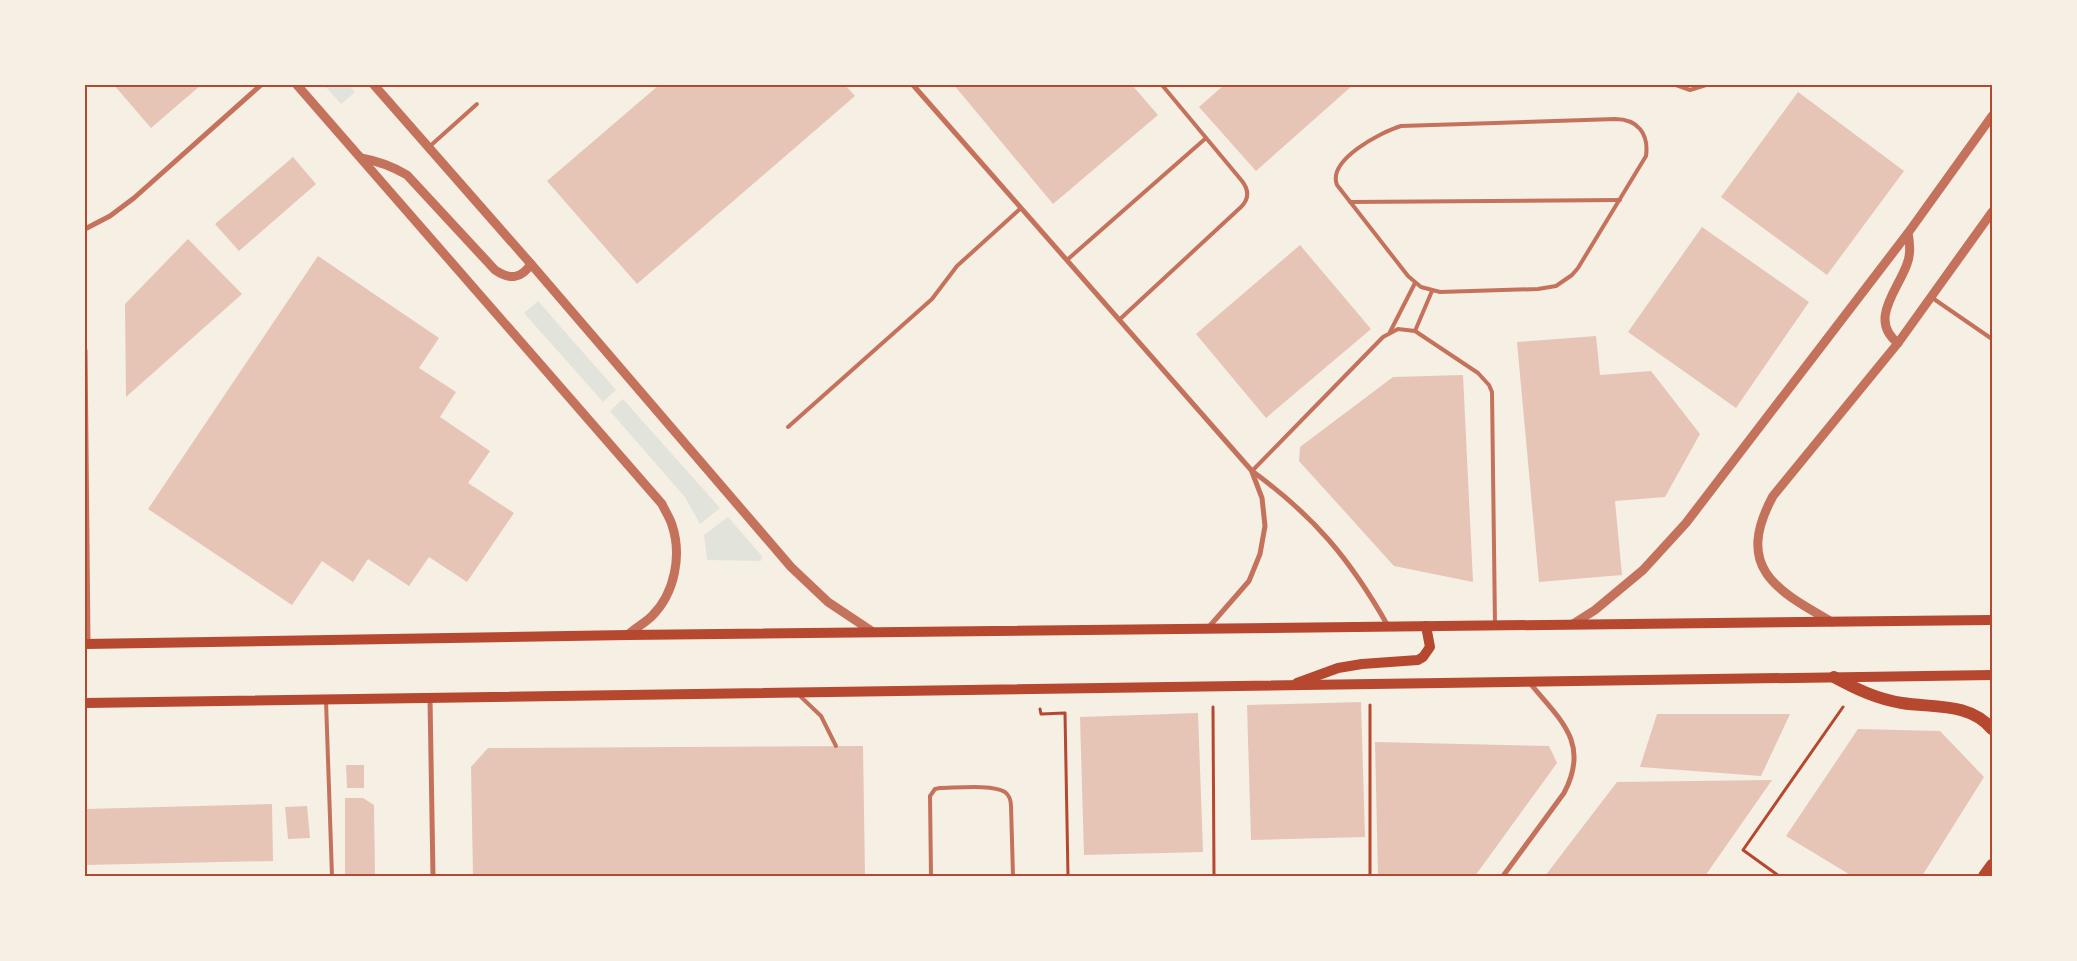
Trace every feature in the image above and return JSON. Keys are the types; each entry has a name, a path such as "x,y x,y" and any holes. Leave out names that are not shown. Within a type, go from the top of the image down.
{"main road":[{"path":"86,644 628,634 1992,620"},
{"path":"1292,685 1314,676 1346,667 1387,661 1418,660 1423,657 1430,647 1426,626"},
{"path":"85,704 1992,674"},
{"path":"1834,677 1856,689 1879,698 1903,703 1955,708 1978,718 1992,729"},
{"path":"1984,876 1992,864"}],"street":[{"path":"85,229 110,216 134,198 261,85"},
{"path":"297,85 662,504 674,532 677,548 675,570 667,595 653,615 628,634"},
{"path":"374,85 531,264 791,567 828,602 873,632"},
{"path":"913,85 1252,471 1280,492 1329,540 1352,567 1388,626"},
{"path":"1573,624 1595,610 1620,590 1665,547 1908,233 1992,116"},
{"path":"361,158 385,164 406,175 495,270 504,276 515,278 525,273 531,264"},
{"path":"1833,622 1789,597 1768,577 1758,550 1760,522 1773,496 1898,343 1992,212"},
{"path":"1898,343 1887,332 1884,316 1909,258 1908,233"},
{"path":"85,350 86,644"},
{"path":"1207,628 1249,581 1260,554 1265,526 1262,498 1252,471"},
{"path":"1503,876 1564,793 1570,781 1574,765 1573,745 1566,726 1529,682"},
{"path":"430,698 433,876"}],"lane":[{"path":"1119,320 1245,203 1248,191 1246,186 1162,85"},
{"path":"1676,85 1690,90 1706,85"},
{"path":"428,148 477,104"},
{"path":"1624,119 1634,122 1641,128 1646,136 1648,146 1646,156 1620,200 1578,268 1572,275 1556,286 1538,289 1432,291 1416,283 1408,276 1334,180 1338,168 1366,142 1386,130 1417,124 1624,119"},
{"path":"1067,260 1206,138"},
{"path":"1350,202 1620,200"},
{"path":"788,427 932,298 958,266 1021,208"},
{"path":"1252,471 1390,332 1416,283"},
{"path":"1415,331 1432,291"},
{"path":"1931,297 1992,339"},
{"path":"1390,332 1398,329 1415,331 1478,373 1489,385 1492,392 1495,625"},
{"path":"797,693 820,716 836,746"},
{"path":"326,700 332,876"},
{"path":"931,876 930,796 935,789 940,788 993,788 1006,793 1011,799 1013,876"}],"path":[{"path":"1370,684 1370,876"},
{"path":"1212,686 1214,876"},
{"path":"1040,689 1041,714 1065,713 1068,876"},
{"path":"1779,876 1743,850 1856,689"}],"shaded area":[{"path":"324,85 349,85 355,92 341,104"},
{"path":"538,301 616,390 603,402 524,313"},
{"path":"623,399 720,508 700,524 685,497 610,411"},
{"path":"728,517 762,556 761,561 707,560 704,535"}],"building":[{"path":"114,85 201,85 151,128"},
{"path":"659,85 845,85 855,96 637,284 547,181"},
{"path":"954,85 1132,85 1158,115 1053,204"},
{"path":"1224,85 1353,85 1256,171 1199,107"},
{"path":"1798,92 1904,171 1827,275 1721,197"},
{"path":"293,157 316,184 239,251 215,224"},
{"path":"1702,227 1809,302 1736,408 1628,332"},
{"path":"188,239 242,294 126,397 125,304"},
{"path":"1300,245 1371,329 1266,418 1196,334"},
{"path":"318,256 439,338 419,368 456,392 440,417 490,451 468,483 514,513 467,582 429,557 409,586 368,559 353,582 322,561 292,605 148,509"},
{"path":"1596,336 1600,375 1651,371 1700,434 1665,497 1615,501 1622,575 1539,582 1517,342"},
{"path":"1463,375 1473,582 1394,566 1299,461 1300,447 1393,377"},
{"path":"1361,702 1365,837 1251,840 1247,705"},
{"path":"1198,713 1203,852 1084,855 1080,717"},
{"path":"1657,714 1790,714 1761,776 1640,767"},
{"path":"1858,729 1940,731 1984,777 1922,876 1852,876 1786,836"},
{"path":"1375,742 1549,746 1557,763 1475,876 1378,876"},
{"path":"863,746 865,876 473,876 471,767 488,748"},
{"path":"346,765 364,765 364,788 347,788"},
{"path":"1772,780 1705,876 1545,876 1617,782"},
{"path":"345,798 363,798 374,805 375,876 345,876"},
{"path":"272,804 273,861 85,865 85,809"},
{"path":"307,806 310,838 288,839 285,807"}]}
